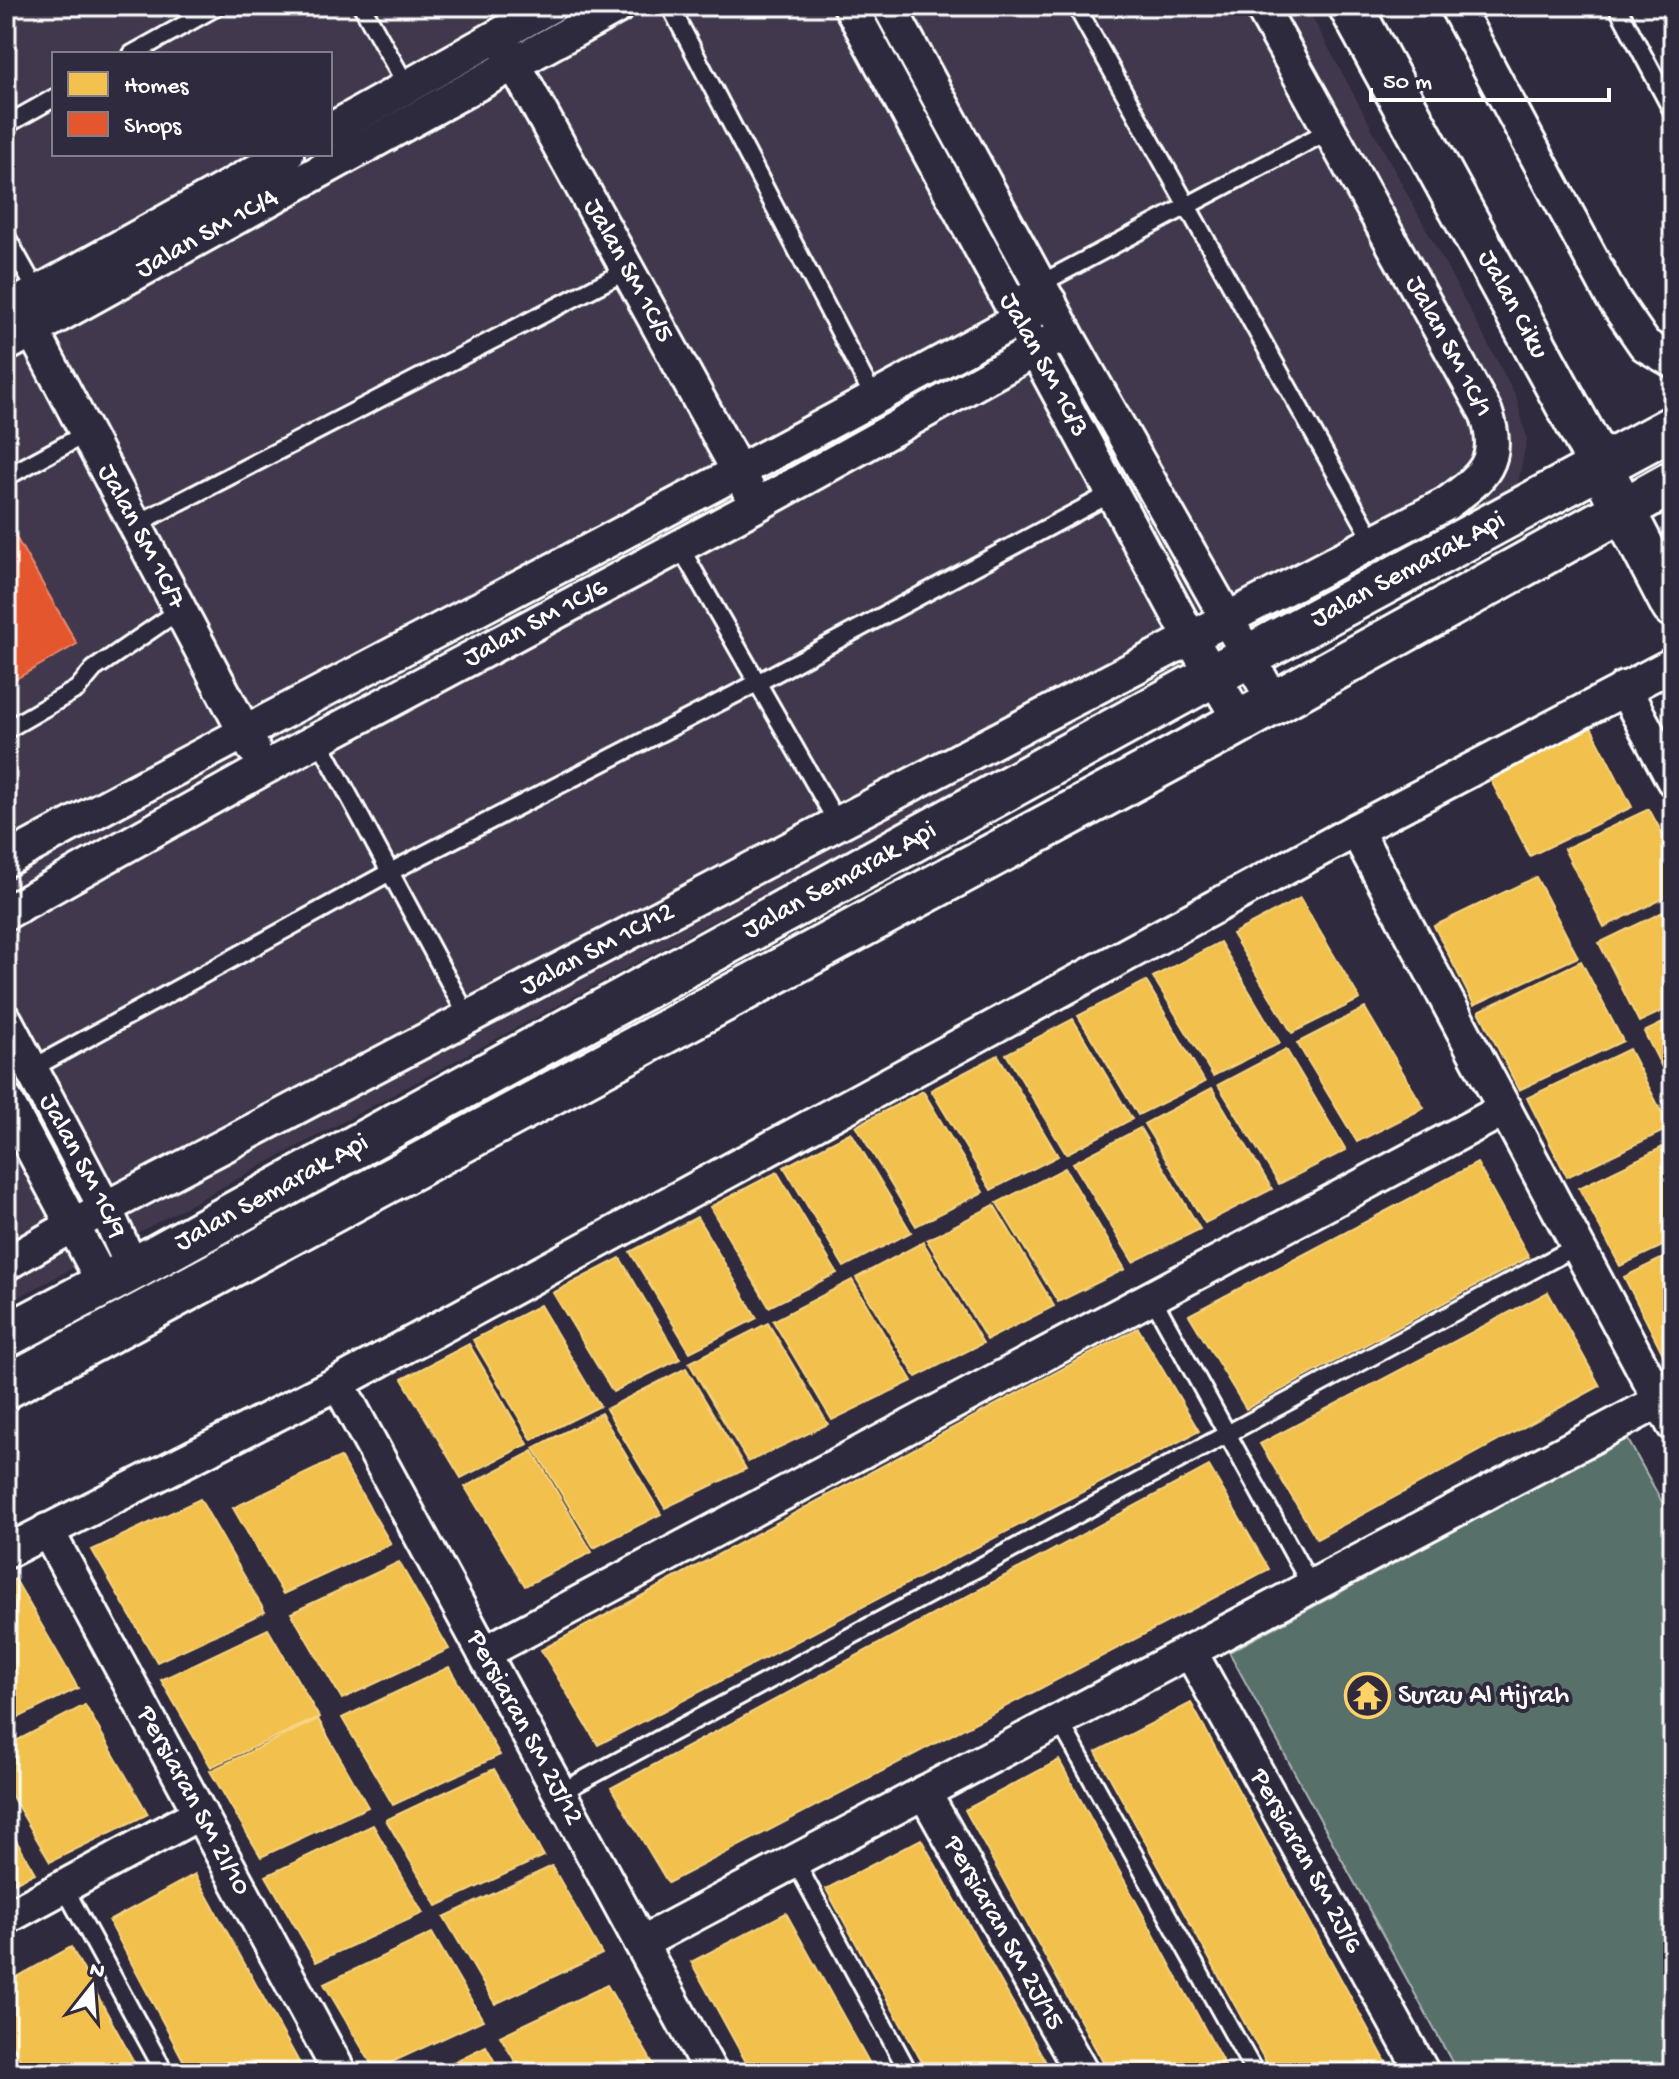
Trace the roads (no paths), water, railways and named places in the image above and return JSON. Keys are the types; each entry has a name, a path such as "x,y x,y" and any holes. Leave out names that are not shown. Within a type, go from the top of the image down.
{"street":[{"path":"332,129 551,6"},
{"name":"Jalan SM 1C/4","path":"26,317 515,65 619,6"},
{"name":"Jalan SM 1C/3","path":"850,6 1212,676 1257,712"},
{"name":"Jalan SM 1C/3","path":"889,6 1066,333 1226,619 1250,656 1257,712"},
{"name":"Jalan SM 1C/1","path":"1190,637 1446,504 1478,481 1489,461 1494,435 1486,413 1261,6"},
{"name":"Jalan Ciku","path":"1350,6 1601,467 1673,606"},
{"path":"1456,6 1612,297 1645,345 1673,361"},
{"name":"Jalan SM 1C/5","path":"499,36 757,505"},
{"name":"Jalan SM 1C/4","path":"26,317 284,156"},
{"name":"Jalan SM 1C/6","path":"6,860 243,731 874,398 1045,294"},
{"name":"Jalan SM 1C/7","path":"26,317 263,769"},
{"name":"Jalan SM 1C/6","path":"6,913 263,769 680,547 1066,333"},
{"name":"Jalan Semarak Api","path":"6,1336 1673,427"},
{"name":"Jalan Semarak Api","path":"6,1387 1257,712 1673,482"},
{"name":"Jalan SM 1C/12","path":"6,1264 73,1225 1190,637"},
{"path":"6,1552 338,1383 1356,830 1673,664"},
{"path":"1624,688 1673,780"},
{"path":"641,1943 1311,1586 1666,1413 1356,830"},
{"name":"Jalan SM 1C/9","path":"6,1021 106,1210 119,1276"},
{"name":"Jalan SM 1C/9","path":"6,1100 73,1225 119,1276"},
{"path":"484,1653 1505,1109"},
{"name":"Persiaran SM 2J/12","path":"338,1383 711,2073"},
{"name":"Persiaran SM 2I/10","path":"47,1530 340,2073"},
{"name":"Persiaran SM 2J/6","path":"1190,1651 1423,2073"},
{"name":"Persiaran SM 2J/15","path":"924,1792 1082,2073"},
{"path":"6,1918 200,1813"}],"lane":[{"path":"136,52 218,6"},
{"path":"362,6 407,87"},
{"path":"670,6 874,398"},
{"path":"1076,6 1374,542"},
{"path":"1617,6 1673,112"},
{"path":"6,125 52,99"},
{"path":"1045,294 1186,207 1328,131"},
{"path":"6,236 26,317"},
{"path":"135,525 628,270"},
{"path":"6,477 87,433"},
{"path":"31,1069 390,872 757,683 1112,493"},
{"path":"680,547 838,824"},
{"path":"6,730 77,689 94,669 180,610"},
{"path":"319,740 469,1019"},
{"path":"559,1793 1577,1246"},
{"path":"1152,1297 1311,1586"},
{"path":"1059,1720 1255,2073"},
{"path":"795,1861 909,2073"},
{"path":"64,1887 165,2073"}],"place":[{"name":"Surau Al Hijrah","path":"1367,1696"}]}
